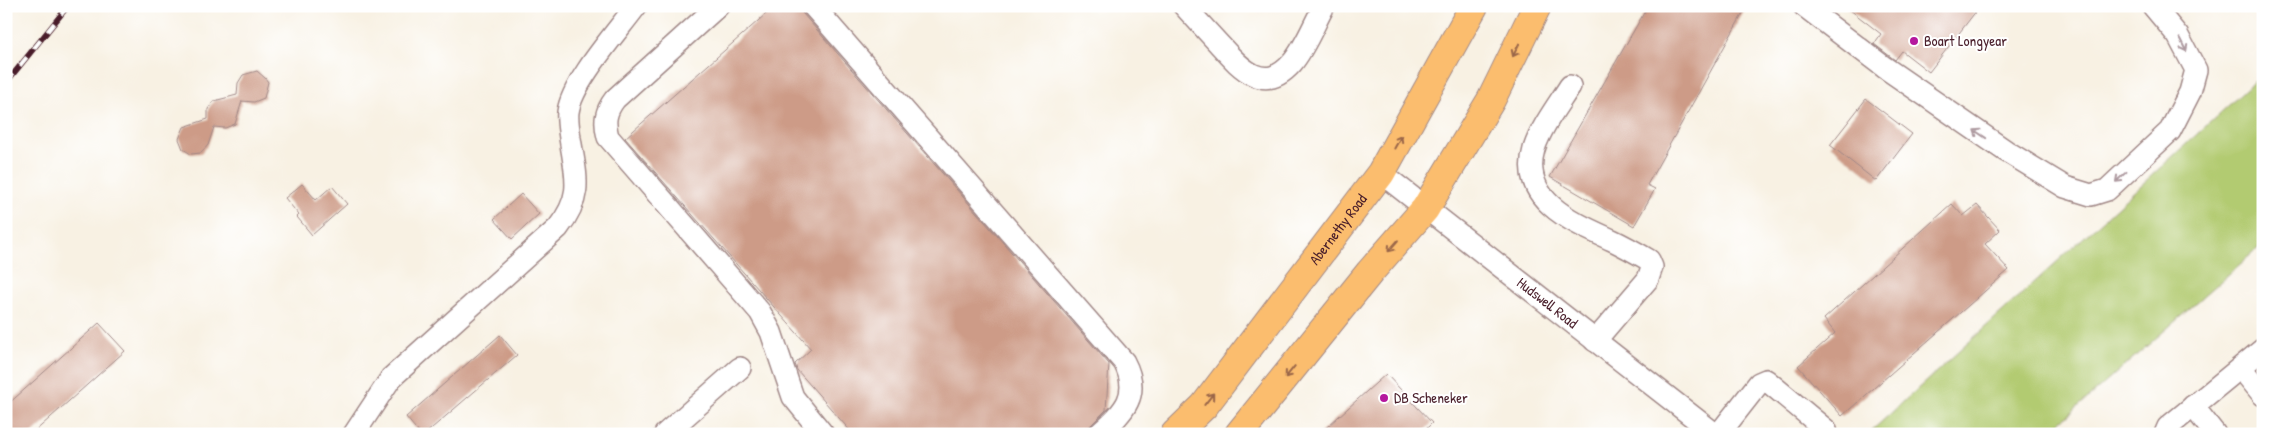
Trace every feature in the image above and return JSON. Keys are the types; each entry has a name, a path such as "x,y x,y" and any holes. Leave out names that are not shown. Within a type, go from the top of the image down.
{"main road":[{"name":"Abernethy Road","path":"1174,434 1204,406 1381,173 1474,6"},
{"path":"1239,434 1370,272 1425,209 1491,100 1537,6"}],"street":[{"path":"354,434 391,378 558,228 566,218 576,196 577,185 568,122 571,100 583,78 636,6"},
{"path":"718,6 615,99 608,108 606,117 608,137 760,312 771,332 793,397 823,434"},
{"path":"813,6 1124,362 1130,373 1130,398 1118,416 1099,434"},
{"path":"1184,6 1239,66 1250,74 1262,78 1278,75 1293,62 1324,6"},
{"path":"1804,6 2006,152 2065,187 2091,195 2107,190 2170,131 2190,92 2196,70 2178,36 2153,6"},
{"path":"1570,86 1534,149 1533,170 1538,191 1553,208 1575,223 1649,260 1652,266 1648,279 1596,341"},
{"name":"Hudswell Road","path":"1381,173 1717,434"},
{"path":"2165,434 2168,427 2263,349"},
{"path":"666,434 740,368"},
{"path":"2241,368 2263,395"},
{"path":"1717,434 1759,383 1766,380 1826,430 1827,434"},
{"path":"2193,406 2215,434"}],"green space":[{"path":"2263,74 2263,244 2047,434 1868,434"}],"building":[{"path":"775,6 796,6 1109,364 1106,410 1082,434 853,434 797,370 795,364 811,349 625,138"},
{"path":"1648,6 1747,6 1647,185 1655,189 1634,226 1550,177"},
{"name":"Boart Longyear","path":"1845,6 1980,6 1929,72 1902,51 1895,60 1874,44 1881,34"},
{"path":"257,71 268,82 264,98 254,102 242,101 235,124 225,128 214,127 208,145 201,153 191,154 183,149 179,139 184,127 208,119 208,109 214,101 237,95 238,83 243,75"},
{"path":"1866,99 1912,134 1876,181 1830,145"},
{"path":"302,184 316,200 332,186 347,204 312,235 297,217 299,215 285,198"},
{"path":"521,194 539,214 512,239 494,219"},
{"path":"1952,204 1963,216 1977,205 2000,230 1985,244 2009,270 1842,416 1798,366 1835,333 1824,319"},
{"path":"99,323 125,351 32,434 6,434 6,406"},
{"path":"500,335 517,355 425,434 420,434 406,417"},
{"name":"DB Scheneker","path":"1386,374 1432,423 1421,434 1319,434"}],"railway":[{"path":"6,83 68,6"}],"place":[{"name":"Boart Longyear","path":"1914,41"},
{"name":"DB Scheneker","path":"1384,398"}]}
